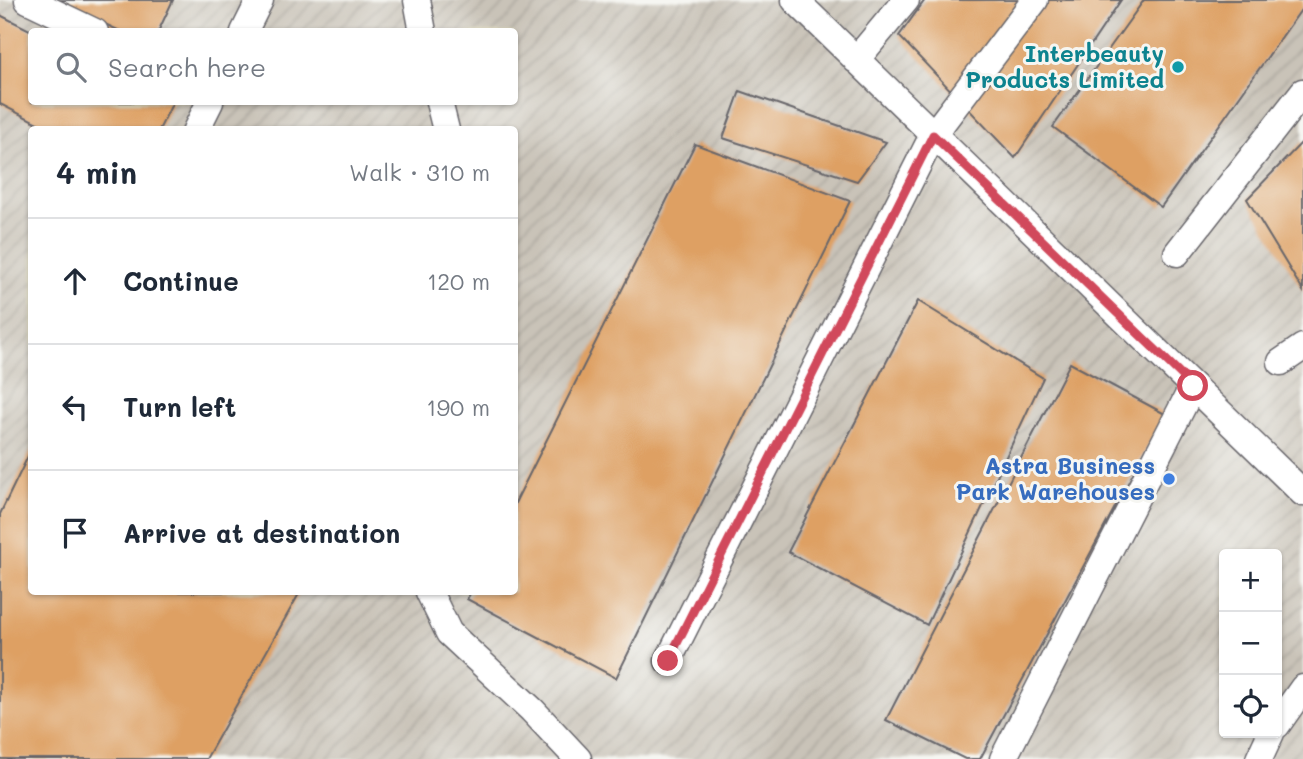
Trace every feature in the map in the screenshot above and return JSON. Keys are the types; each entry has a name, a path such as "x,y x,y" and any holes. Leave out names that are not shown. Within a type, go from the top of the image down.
{"lane":[{"path":"28,0 87,28"},
{"path":"246,28 260,0"},
{"path":"417,0 421,28"},
{"path":"795,0 1303,493"},
{"path":"856,60 906,0"},
{"path":"668,661 933,135 1035,0"},
{"path":"1177,253 1303,92"},
{"path":"198,126 208,105"},
{"path":"440,105 445,126"},
{"path":"1281,362 1303,348"},
{"path":"1003,759 1193,386"},
{"path":"430,595 449,633 532,710 578,759"},
{"path":"1282,718 1303,688"},
{"path":"1259,759 1269,738"}],"shaded area":[{"path":"0,0 1303,0 1303,759 0,759"}],"building":[{"path":"54,0 173,0 160,28 114,28"},
{"path":"925,0 1121,0 1015,158 899,36"},
{"name":"Interbeauty Products Limited","path":"1144,0 1303,0 1303,7 1161,207 1053,127"},
{"path":"0,15 28,29 28,105 172,105 161,126 43,126 0,104"},
{"path":"740,91 886,142 857,181 723,138"},
{"path":"1303,141 1303,291 1247,199"},
{"path":"695,144 850,201 616,678 467,599 469,595 518,595 518,497"},
{"path":"918,301 1043,378 927,625 788,552"},
{"path":"1070,363 1165,414 980,759 965,759 886,720"},
{"path":"28,456 28,595 298,595 206,759 0,759 0,514"}],"place":[{"name":"Interbeauty Products Limited","path":"1178,67"},
{"name":"Astra Business Park Warehouses","path":"1169,479"}],"route":[{"path":"668,661 933,135 1193,386"}]}
